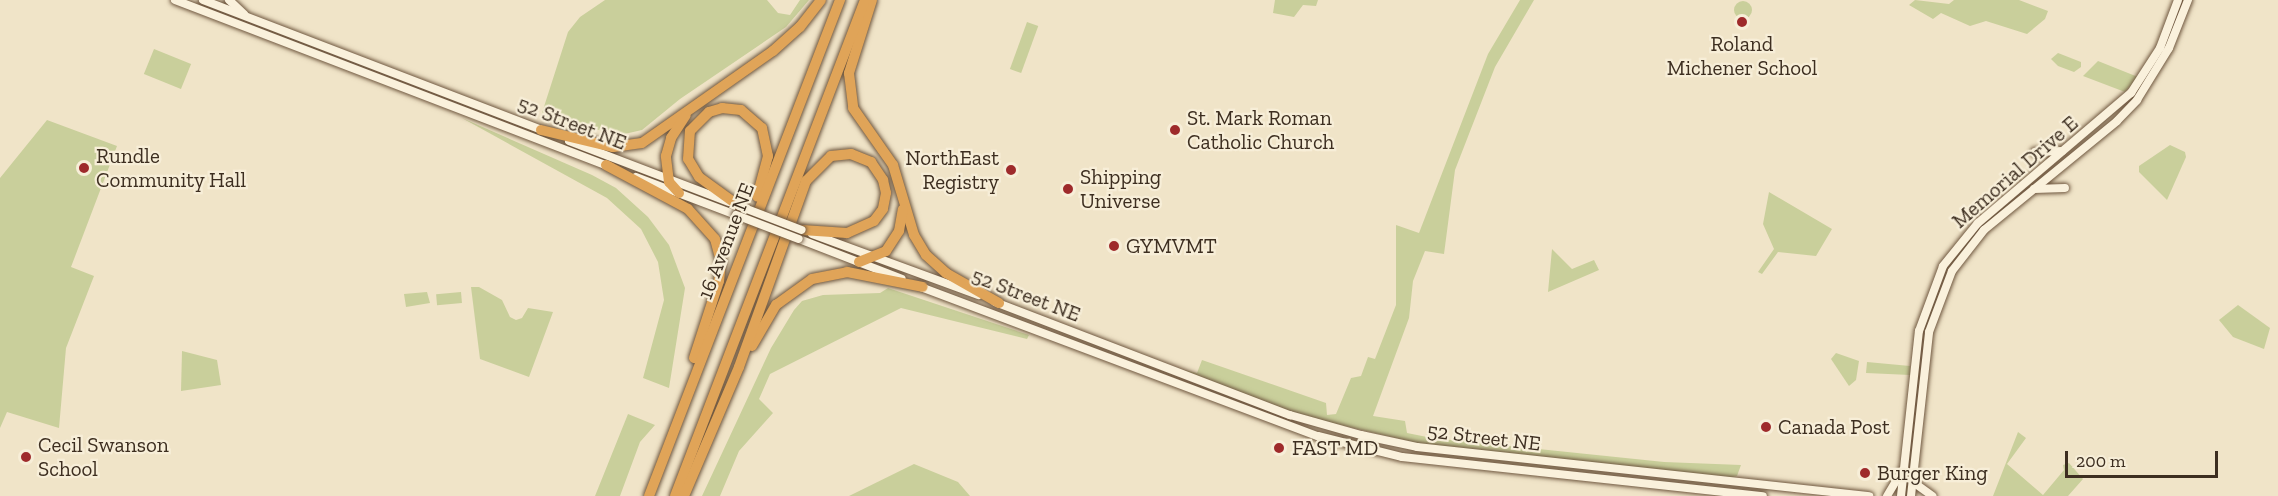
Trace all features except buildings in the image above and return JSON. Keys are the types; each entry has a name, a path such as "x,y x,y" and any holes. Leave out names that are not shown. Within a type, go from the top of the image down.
{"highway":[{"path":"541,130 629,147 648,140 780,45 821,0"},
{"name":"16 Avenue NE","path":"647,496 840,0"},
{"name":"16 Avenue NE","path":"675,496 865,0"},
{"path":"872,0 850,65 849,95 859,120 893,165 914,235 926,255 946,273 999,303"},
{"path":"679,193 669,179 665,163 668,144 679,123 698,102"},
{"path":"715,324 768,156 758,122 741,110 722,108 708,112 694,126 687,152 699,177 737,211"},
{"path":"684,496 739,367 806,182 831,156 852,154 871,162 883,180 886,193 883,209 873,222 847,233 801,235"},
{"path":"606,165 695,214 711,232 721,262 712,308 647,496"},
{"path":"860,262 877,258 886,251 899,231 903,193"},
{"path":"739,367 776,305 812,279 847,272 923,287"}],"main road":[{"name":"52 Street NE","path":"175,0 679,193 737,211 801,235 877,258 1290,415 1417,447 1869,496"},
{"name":"52 Street NE","path":"203,0 669,179 737,211"},
{"path":"229,0 250,18"},
{"name":"Memorial Drive E","path":"1901,496 1915,353 1933,285 1968,233 2114,111 2141,80 2160,48 2178,0"},
{"name":"Memorial Drive E","path":"1911,496 1929,332 1942,290 1975,239 2137,100 2169,48 2188,0"},
{"path":"2035,152 2066,150"},
{"path":"2033,190 2065,188"},
{"name":"52 Street NE","path":"801,235 923,287 1308,432 1391,455 1535,474 1763,496"},
{"path":"1887,496 1904,467"},
{"path":"1912,482 1932,496"}],"green space":[{"path":"605,0 767,0 778,13 790,15 800,0 809,0 786,27 680,99 642,130 620,135 541,116 568,32 580,17"},
{"path":"1275,0 1318,0 1316,6 1303,5 1294,17 1273,13"},
{"path":"1520,0 1534,0 1495,67 1455,170 1444,254 1425,251 1413,281 1409,318 1373,416 1405,421 1407,433 1432,438 1664,462 1741,465 1737,476 1729,478 1438,448 1303,416 1180,369 1197,373 1202,360 1326,403 1327,415 1336,414 1351,378 1361,376 1368,357 1375,359 1396,305 1396,225 1419,233 1488,54"},
{"path":"1915,0 1949,4 1954,0 2019,0 2048,11 2045,19 2027,34 1986,21 1970,26 1941,13 1933,19 1909,5"},
{"path":"1743,1 1749,4 1752,10 1749,16 1743,19 1737,16 1734,10 1737,4"},
{"path":"1027,22 1038,26 1021,73 1010,69"},
{"path":"154,49 191,64 181,89 144,74"},
{"path":"2058,53 2081,62 2081,67 2074,72 2058,66 2051,59"},
{"path":"2098,61 2138,77 2125,92 2083,76"},
{"path":"462,118 592,175 616,188 648,217 669,245 685,288 669,388 643,378 664,300 658,262 641,229 607,198"},
{"path":"47,120 117,146 71,267 94,276 66,348 59,428 7,412 0,428 0,178"},
{"path":"2170,145 2185,152 2186,157 2167,200 2139,172 2139,166"},
{"path":"1769,192 1832,229 1816,256 1778,252 1762,274 1758,272 1774,249 1763,224"},
{"path":"1552,249 1572,269 1594,260 1599,270 1548,292"},
{"path":"471,287 479,287 502,300 510,317 516,320 522,318 528,308 553,312 529,377 480,359"},
{"path":"888,288 1029,335 1027,339 901,308 770,374 759,399 773,413 739,451 720,496 702,496 771,348 802,301 823,295 880,293"},
{"path":"427,292 430,303 406,307 404,294"},
{"path":"461,292 462,303 437,305 436,294"},
{"path":"2238,305 2270,328 2264,349 2233,337 2219,320"},
{"path":"182,351 217,360 221,385 181,391"},
{"path":"1836,353 1859,361 1856,380 1849,386 1831,359"},
{"path":"1867,362 1910,366 1910,375 1866,373"},
{"path":"628,414 655,425 640,442 620,496 595,496"},
{"path":"2018,432 2026,438 2007,464 2043,495 2064,470 2063,465 2069,463 2083,479 2068,496 1993,496"},
{"path":"914,464 958,482 970,496 849,496"}],"place":[{"name":"Roland Michener School","path":"1742,22"},
{"name":"St. Mark Roman Catholic Church","path":"1175,130"},
{"name":"Rundle Community Hall","path":"84,168"},
{"name":"NorthEast Registry","path":"1011,170"},
{"name":"Shipping Universe","path":"1068,189"},
{"name":"GYMVMT","path":"1114,246"},
{"name":"Canada Post","path":"1766,427"},
{"name":"FAST MD","path":"1279,448"},
{"name":"Cecil Swanson School","path":"26,457"},
{"name":"Burger King","path":"1865,473"}]}
